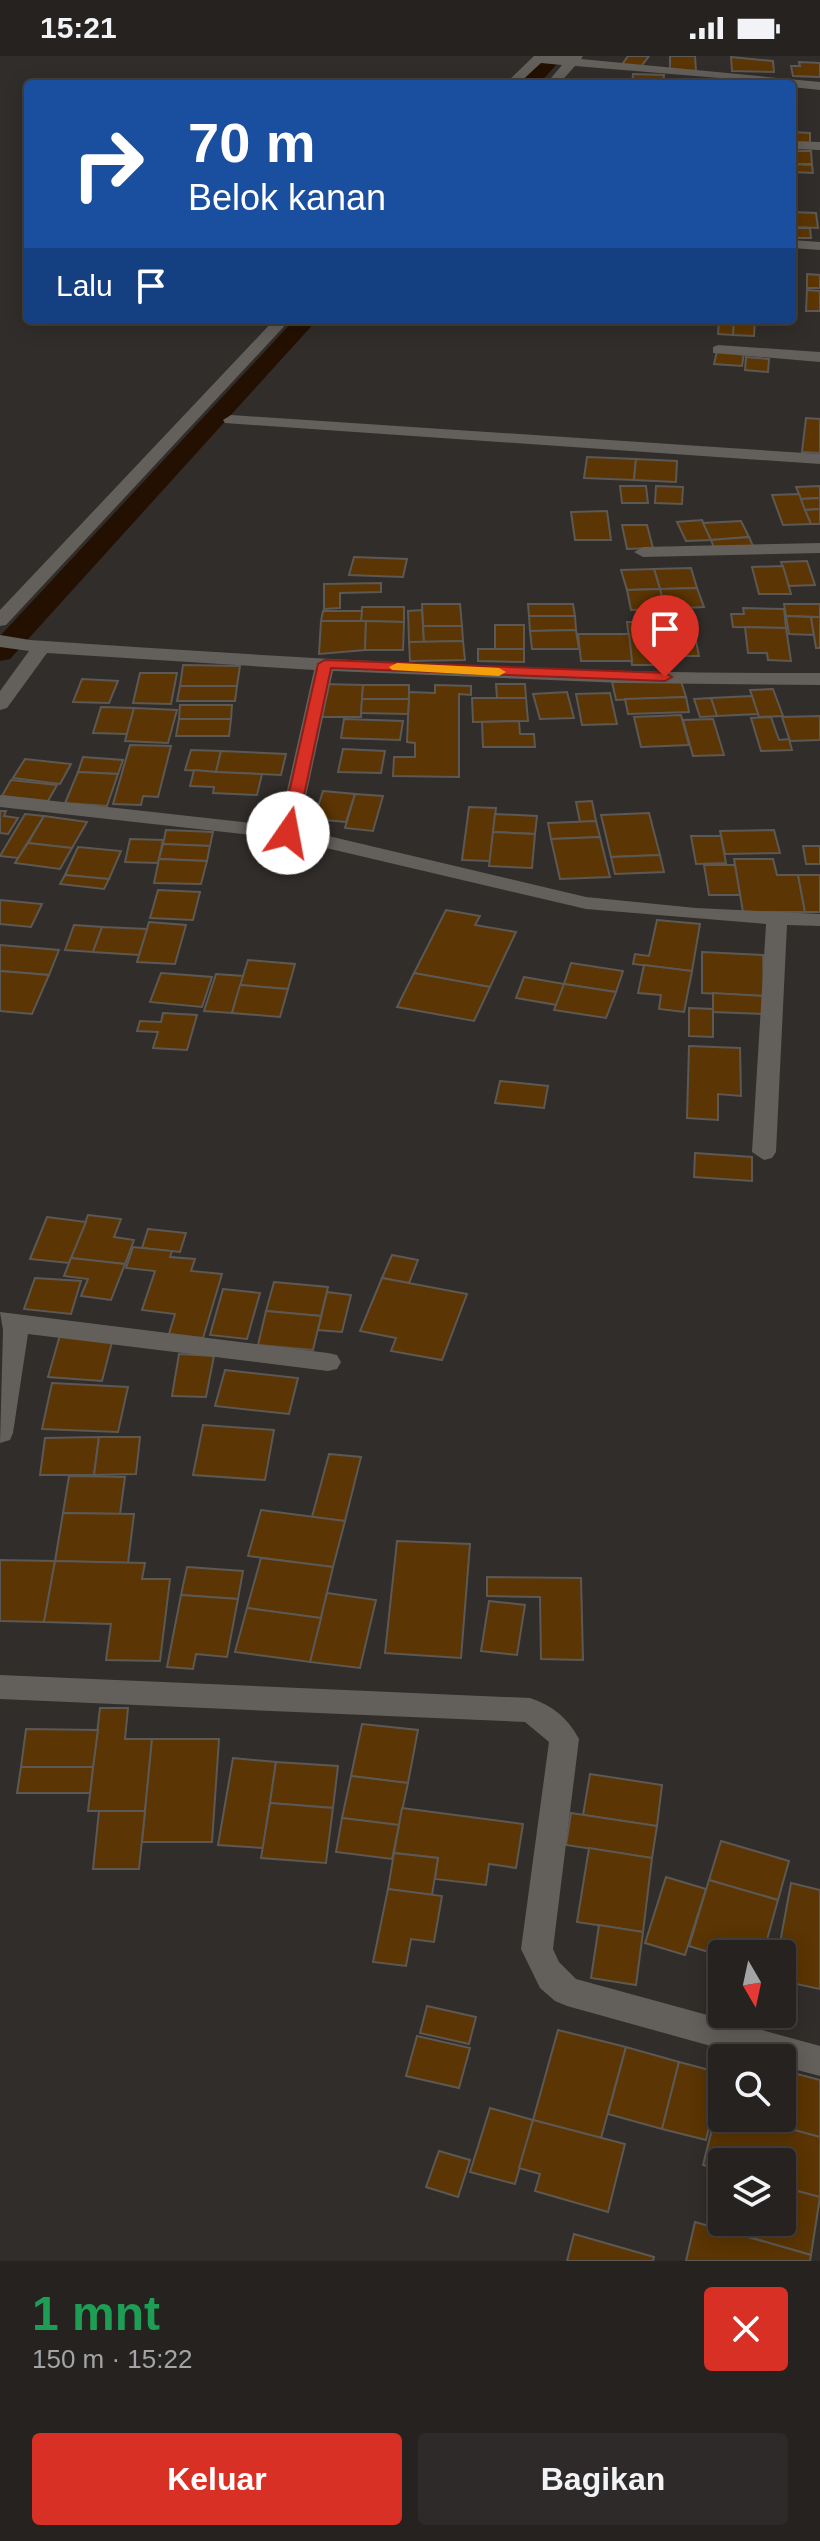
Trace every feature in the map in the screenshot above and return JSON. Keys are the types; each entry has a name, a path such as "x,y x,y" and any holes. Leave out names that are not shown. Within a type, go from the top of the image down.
{"street":[{"path":"516,80 541,58 760,80"},
{"path":"555,80 570,61"},
{"path":"796,84 820,86"},
{"path":"796,145 820,146"},
{"path":"796,244 820,246"},
{"path":"0,621 278,324"},
{"path":"718,350 820,357"},
{"path":"231,420 820,459"},
{"path":"643,552 820,548"},
{"path":"0,641 36,646 325,664 549,674 820,679"},
{"path":"0,704 36,646"},
{"path":"288,833 325,664"},
{"path":"0,801 288,833 586,903 777,920 820,920"},
{"path":"764,1152 777,920"},
{"path":"0,1433 9,1322 328,1362"},
{"path":"0,1687 530,1710 548,1720 564,1739 537,1949 539,1960 553,1981 567,1991 820,2061"}],"building":[{"path":"628,56 649,56 640,68 621,66"},
{"path":"670,56 695,56 696,71 670,70"},
{"path":"731,57 773,61 774,72 732,71"},
{"path":"799,62 820,63 820,77 793,76 791,66 800,66"},
{"path":"633,74 664,75 663,80 632,80"},
{"path":"796,132 810,133 810,143 796,142"},
{"path":"796,151 811,151 812,164 796,164"},
{"path":"796,164 812,165 813,173 796,172"},
{"path":"796,212 816,213 818,228 796,227"},
{"path":"796,228 810,228 811,238 796,238"},
{"path":"807,274 820,275 820,288 807,288"},
{"path":"807,290 820,291 820,311 806,311"},
{"path":"719,324 734,324 733,335 718,334"},
{"path":"734,324 755,324 754,336 733,335"},
{"path":"717,351 744,353 742,366 714,364"},
{"path":"746,357 769,359 768,372 745,370"},
{"path":"806,418 820,419 820,453 802,452"},
{"path":"587,457 636,459 634,480 584,478"},
{"path":"636,459 677,461 676,482 634,480"},
{"path":"620,486 646,486 648,503 622,503"},
{"path":"656,486 683,487 682,504 655,503"},
{"path":"820,486 820,498 801,499 796,487"},
{"path":"799,494 811,524 783,525 772,495"},
{"path":"820,498 820,509 805,510 801,499"},
{"path":"820,509 820,524 811,524 805,510"},
{"path":"607,511 611,540 575,540 571,512"},
{"path":"702,520 711,540 686,541 677,522"},
{"path":"741,521 749,537 711,540 703,523"},
{"path":"622,525 647,525 653,548 627,549"},
{"path":"749,537 753,546 714,548 711,540"},
{"path":"354,557 407,559 403,577 349,575"},
{"path":"807,561 815,585 789,586 781,562"},
{"path":"783,566 791,594 759,594 752,567"},
{"path":"691,568 697,588 660,589 654,569"},
{"path":"654,569 660,589 627,590 621,570"},
{"path":"381,583 381,592 340,593 340,608 324,609 324,584"},
{"path":"697,588 704,607 665,609 660,589"},
{"path":"660,589 665,609 631,610 627,590"},
{"path":"422,604 460,604 462,626 423,626"},
{"path":"528,604 573,604 575,616 529,616"},
{"path":"784,604 820,604 820,617 786,616"},
{"path":"362,607 404,607 404,622 361,621"},
{"path":"743,608 784,609 786,628 733,627 731,614 744,614"},
{"path":"422,610 424,642 409,642 408,611"},
{"path":"323,611 362,611 361,621 321,621"},
{"path":"529,616 575,616 576,630 530,631"},
{"path":"786,616 811,617 814,635 789,634"},
{"path":"811,617 820,617 820,648 816,648"},
{"path":"321,621 366,621 365,650 319,654"},
{"path":"366,621 404,622 403,650 365,650"},
{"path":"627,622 644,622 645,631 661,631 666,665 632,665"},
{"path":"495,625 524,625 524,649 495,649"},
{"path":"423,626 462,626 463,641 424,642"},
{"path":"745,627 786,628 791,661 768,660 767,653 748,653"},
{"path":"576,630 579,649 532,649 530,631"},
{"path":"578,634 629,634 632,661 581,661"},
{"path":"661,635 695,636 699,656 665,656"},
{"path":"463,641 465,660 410,661 409,642"},
{"path":"478,649 524,649 524,662 478,661"},
{"path":"183,665 240,666 237,686 180,686"},
{"path":"140,673 177,673 171,704 133,703"},
{"path":"82,679 118,681 109,703 73,702"},
{"path":"681,681 686,697 616,700 612,682"},
{"path":"322,684 363,685 361,717 319,717"},
{"path":"496,684 525,684 526,698 497,698"},
{"path":"363,685 409,685 409,699 362,699"},
{"path":"435,685 471,686 471,695 459,694 459,777 393,776 394,757 415,757 415,743 407,742 409,692 435,693"},
{"path":"180,686 237,686 235,701 177,701"},
{"path":"773,689 783,716 759,717 750,690"},
{"path":"567,692 574,718 540,719 533,694"},
{"path":"610,693 617,724 582,725 576,694"},
{"path":"752,696 758,714 717,716 711,698"},
{"path":"686,697 689,712 628,714 625,699"},
{"path":"472,698 526,698 528,721 473,722"},
{"path":"711,698 717,716 700,717 694,699"},
{"path":"362,699 409,699 408,714 361,713"},
{"path":"180,705 232,705 231,719 179,719"},
{"path":"101,707 134,708 127,734 93,733"},
{"path":"134,708 177,710 168,743 125,741"},
{"path":"681,715 689,745 641,747 634,717"},
{"path":"820,716 820,740 790,741 782,717"},
{"path":"771,717 779,740 789,739 792,750 761,751 751,718"},
{"path":"179,719 231,719 229,736 176,736"},
{"path":"344,719 403,721 400,740 341,738"},
{"path":"713,719 724,755 693,756 683,720"},
{"path":"519,721 520,734 534,734 535,747 483,747 482,722"},
{"path":"130,745 171,746 158,797 143,796 141,805 113,804"},
{"path":"343,749 385,751 381,773 338,772"},
{"path":"191,750 221,751 216,772 185,770"},
{"path":"221,751 286,754 281,775 216,772"},
{"path":"83,757 123,760 118,774 78,772"},
{"path":"25,759 71,764 60,784 13,778"},
{"path":"194,770 262,774 257,795 213,793 214,787 190,786"},
{"path":"78,772 118,774 107,806 65,803"},
{"path":"11,780 57,785 48,801 2,796"},
{"path":"323,791 355,794 346,822 314,819"},
{"path":"355,794 383,796 373,831 345,828"},
{"path":"592,801 596,821 580,822 576,802"},
{"path":"469,807 496,808 490,861 462,860"},
{"path":"0,811 6,811 4,816 18,818 8,834 0,833"},
{"path":"649,813 660,855 611,857 601,815"},
{"path":"25,814 44,816 18,858 0,856"},
{"path":"495,814 537,816 535,834 493,832"},
{"path":"44,816 87,822 72,848 28,843"},
{"path":"596,821 600,837 551,839 548,823"},
{"path":"166,830 213,832 210,846 163,844"},
{"path":"774,830 780,853 725,854 720,831"},
{"path":"493,832 535,834 532,868 489,866"},
{"path":"691,836 721,836 726,863 696,864"},
{"path":"600,837 610,877 560,879 551,839"},
{"path":"130,839 163,840 158,863 125,862"},
{"path":"28,843 72,848 60,869 15,863"},
{"path":"163,844 210,846 207,861 159,859"},
{"path":"803,846 820,846 820,864 806,864"},
{"path":"78,847 121,851 109,879 65,875"},
{"path":"660,855 664,872 615,874 611,857"},
{"path":"159,859 207,861 201,884 154,883"},
{"path":"734,859 773,859 777,875 798,875 805,912 743,912"},
{"path":"704,865 735,865 740,895 709,895"},
{"path":"65,875 109,879 104,889 60,884"},
{"path":"798,875 820,875 820,912 805,912"},
{"path":"158,890 200,892 193,920 150,918"},
{"path":"0,900 42,904 31,927 0,924"},
{"path":"446,910 480,916 475,925 516,932 490,987 414,973"},
{"path":"657,920 700,924 692,971 633,964 635,954 649,956"},
{"path":"149,922 186,925 175,964 137,962"},
{"path":"74,925 102,927 93,952 65,950"},
{"path":"102,927 147,929 139,955 93,952"},
{"path":"0,945 59,950 49,975 0,971"},
{"path":"702,952 763,955 764,996 702,993"},
{"path":"248,960 295,964 288,989 240,985"},
{"path":"571,963 623,971 616,992 564,984"},
{"path":"644,965 692,971 684,1012 659,1009 661,995 638,993"},
{"path":"0,971 49,975 32,1014 0,1011"},
{"path":"161,973 212,977 202,1007 150,1002"},
{"path":"414,973 490,987 474,1021 397,1007"},
{"path":"216,974 243,976 232,1013 204,1011"},
{"path":"524,977 564,984 557,1005 516,998"},
{"path":"564,984 616,992 606,1018 554,1010"},
{"path":"240,985 288,989 280,1017 232,1013"},
{"path":"713,993 764,996 765,1014 713,1012"},
{"path":"689,1008 713,1009 713,1037 689,1036"},
{"path":"163,1013 197,1015 187,1050 153,1048 158,1032 137,1031 140,1021 161,1022"},
{"path":"689,1046 740,1048 741,1096 718,1094 718,1120 687,1118"},
{"path":"500,1081 548,1086 544,1108 495,1103"},
{"path":"695,1153 752,1157 752,1181 694,1177"},
{"path":"88,1215 121,1219 114,1237 134,1240 125,1264 71,1258"},
{"path":"47,1217 86,1222 69,1263 30,1259"},
{"path":"148,1229 186,1233 180,1252 142,1248"},
{"path":"133,1247 172,1251 170,1257 195,1259 191,1271 222,1274 203,1338 169,1334 175,1314 142,1310 155,1271 126,1268"},
{"path":"392,1255 418,1260 409,1283 382,1278"},
{"path":"71,1258 125,1264 111,1300 81,1296 88,1279 64,1276"},
{"path":"35,1278 81,1281 71,1314 24,1309"},
{"path":"382,1278 467,1294 442,1360 391,1351 396,1338 360,1331"},
{"path":"274,1282 328,1287 321,1316 266,1311"},
{"path":"223,1289 260,1293 247,1339 210,1335"},
{"path":"327,1292 351,1295 342,1332 318,1330"},
{"path":"266,1311 321,1316 313,1350 258,1345"},
{"path":"60,1335 113,1338 102,1381 48,1377"},
{"path":"179,1354 214,1356 206,1397 172,1396"},
{"path":"225,1370 298,1378 289,1414 215,1406"},
{"path":"52,1383 128,1387 118,1432 42,1429"},
{"path":"203,1425 274,1430 265,1480 193,1475"},
{"path":"99,1437 94,1475 40,1475 45,1438"},
{"path":"99,1437 140,1437 136,1474 94,1475"},
{"path":"329,1454 361,1457 345,1521 312,1517"},
{"path":"69,1476 125,1477 120,1514 63,1513"},
{"path":"261,1510 345,1521 333,1567 248,1556"},
{"path":"63,1513 134,1514 128,1563 55,1561"},
{"path":"397,1541 470,1544 461,1658 385,1653"},
{"path":"261,1558 333,1567 321,1618 247,1608"},
{"path":"0,1560 55,1561 44,1622 0,1621"},
{"path":"55,1561 145,1563 142,1579 170,1579 160,1661 106,1660 111,1624 44,1622"},
{"path":"187,1567 243,1571 238,1599 181,1595"},
{"path":"487,1577 581,1578 583,1660 541,1659 540,1597 487,1596"},
{"path":"327,1593 376,1600 360,1668 310,1662"},
{"path":"181,1595 238,1599 227,1657 196,1654 193,1669 167,1667"},
{"path":"489,1601 525,1605 517,1655 481,1651"},
{"path":"247,1608 321,1618 310,1662 235,1652"},
{"path":"100,1708 128,1708 125,1739 152,1739 145,1811 88,1811"},
{"path":"362,1724 418,1730 408,1783 351,1776"},
{"path":"26,1729 98,1730 93,1767 21,1767"},
{"path":"152,1739 219,1739 212,1842 142,1842"},
{"path":"233,1758 276,1762 263,1848 218,1845"},
{"path":"276,1762 338,1766 333,1808 270,1803"},
{"path":"21,1767 93,1767 90,1793 17,1793"},
{"path":"590,1774 662,1785 657,1826 583,1815"},
{"path":"351,1776 408,1783 399,1825 342,1818"},
{"path":"270,1803 333,1808 326,1863 261,1858"},
{"path":"402,1808 523,1824 516,1868 489,1864 486,1885 435,1879 438,1858 394,1853"},
{"path":"99,1811 145,1811 139,1869 93,1869"},
{"path":"571,1813 657,1826 652,1858 566,1845"},
{"path":"342,1818 399,1825 392,1859 336,1852"},
{"path":"721,1841 789,1861 778,1900 709,1880"},
{"path":"589,1848 652,1858 643,1932 577,1922"},
{"path":"394,1853 438,1858 432,1895 388,1889"},
{"path":"666,1877 706,1889 685,1955 645,1943"},
{"path":"709,1880 778,1900 767,1940 708,1940 708,1952 689,1946"},
{"path":"791,1883 820,1890 820,1989 796,1984 796,1940 781,1940"},
{"path":"388,1889 442,1896 434,1942 411,1939 406,1966 373,1962"},
{"path":"599,1925 643,1932 636,1985 591,1978"},
{"path":"427,2006 476,2017 469,2044 420,2033"},
{"path":"558,2030 626,2047 601,2138 533,2120"},
{"path":"417,2036 470,2048 459,2088 406,2076"},
{"path":"626,2047 679,2062 662,2129 608,2114"},
{"path":"679,2062 708,2070 706,2140 662,2129"},
{"path":"796,2074 820,2080 820,2137 796,2130"},
{"path":"490,2108 533,2120 515,2184 470,2172"},
{"path":"533,2120 625,2144 608,2212 535,2191 540,2174 519,2168"},
{"path":"796,2130 820,2137 820,2197 796,2191 796,2148 708,2148 708,2166 703,2165 711,2132"},
{"path":"439,2151 470,2160 458,2197 426,2187"},
{"path":"796,2191 820,2197 811,2255 745,2236 796,2236"},
{"path":"695,2222 708,2226 708,2236 744,2236 811,2255 810,2261 686,2261"},
{"path":"574,2234 654,2257 653,2261 567,2261"}],"waterway":[{"path":"533,80 555,56"},
{"path":"0,653 302,324"}],"slow traffic":[{"path":"397,667 499,672"}],"route":[{"path":"288,833 325,664 665,677"}]}
